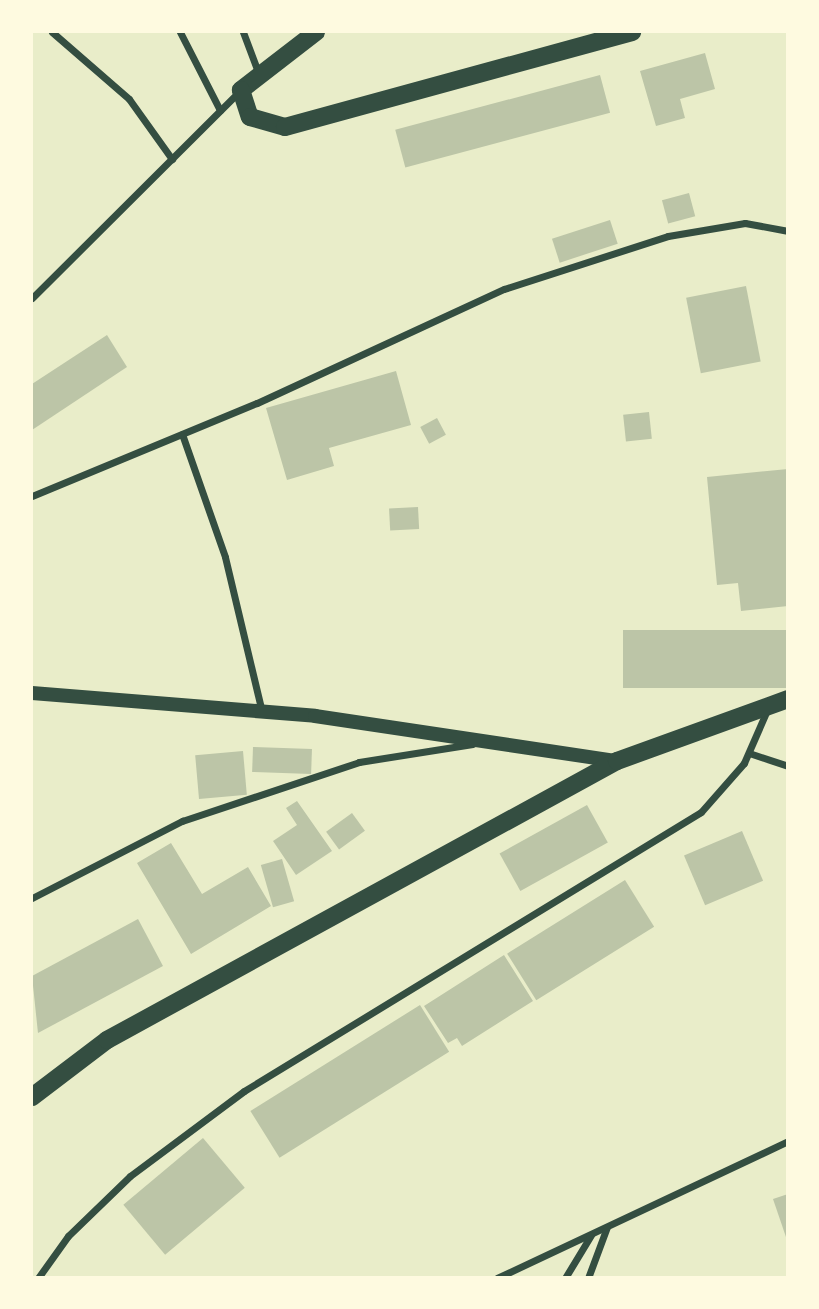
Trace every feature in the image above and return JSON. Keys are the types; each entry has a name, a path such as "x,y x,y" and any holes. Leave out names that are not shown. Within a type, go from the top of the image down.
{"main road":[{"path":"316,32 258,72 241,90 250,117 285,127 632,32"},
{"path":"32,693 262,712 488,740 617,761"},
{"path":"32,1097 107,1040 617,761 788,699"}],"street":[{"path":"52,32 129,99 172,159"},
{"path":"180,32 220,110"},
{"path":"243,32 258,72"},
{"path":"32,298 241,90"},
{"path":"32,496 182,434 504,289 668,236 746,223 788,230"},
{"path":"182,434 225,557 262,712"},
{"path":"38,1278 68,1236 121,1184 190,1130 701,813 749,753 769,706"},
{"path":"32,898 182,821 359,762 488,740"},
{"path":"749,753 788,766"},
{"path":"497,1278 788,1141"},
{"path":"589,1278 607,1227"},
{"path":"565,1278 592,1234"}],"building":[{"path":"705,53 715,89 680,99 685,118 656,126 640,71"},
{"path":"600,75 610,113 405,168 395,130"},
{"path":"689,193 695,216 668,223 662,200"},
{"path":"610,220 618,244 560,263 552,239"},
{"path":"746,286 761,362 701,373 686,298"},
{"path":"107,335 127,367 32,430 32,384"},
{"path":"396,371 411,425 329,448 334,466 287,480 266,408"},
{"path":"649,412 652,439 626,442 623,415"},
{"path":"437,418 446,435 429,444 420,427"},
{"path":"788,469 788,606 741,611 738,583 717,585 707,477"},
{"path":"418,507 419,529 390,530 389,509"},
{"path":"623,630 788,630 788,688 623,688"},
{"path":"253,747 312,749 311,774 252,772"},
{"path":"243,751 247,795 199,799 195,755"},
{"path":"297,801 332,851 296,875 273,841 297,825 286,808"},
{"path":"587,805 608,843 520,891 500,853"},
{"path":"352,813 365,831 339,850 326,832"},
{"path":"742,831 763,881 705,905 684,856"},
{"path":"171,843 202,894 248,867 271,906 191,954 137,863"},
{"path":"282,859 294,901 273,907 261,865"},
{"path":"625,880 654,927 536,1000 507,954"},
{"path":"138,919 163,966 38,1033 32,976"},
{"path":"504,955 533,1001 462,1046 457,1038 448,1043 424,1006"},
{"path":"420,1005 449,1052 280,1158 250,1111"},
{"path":"203,1138 245,1188 165,1255 123,1205"},
{"path":"788,1194 788,1240 787,1240 773,1199"}]}
